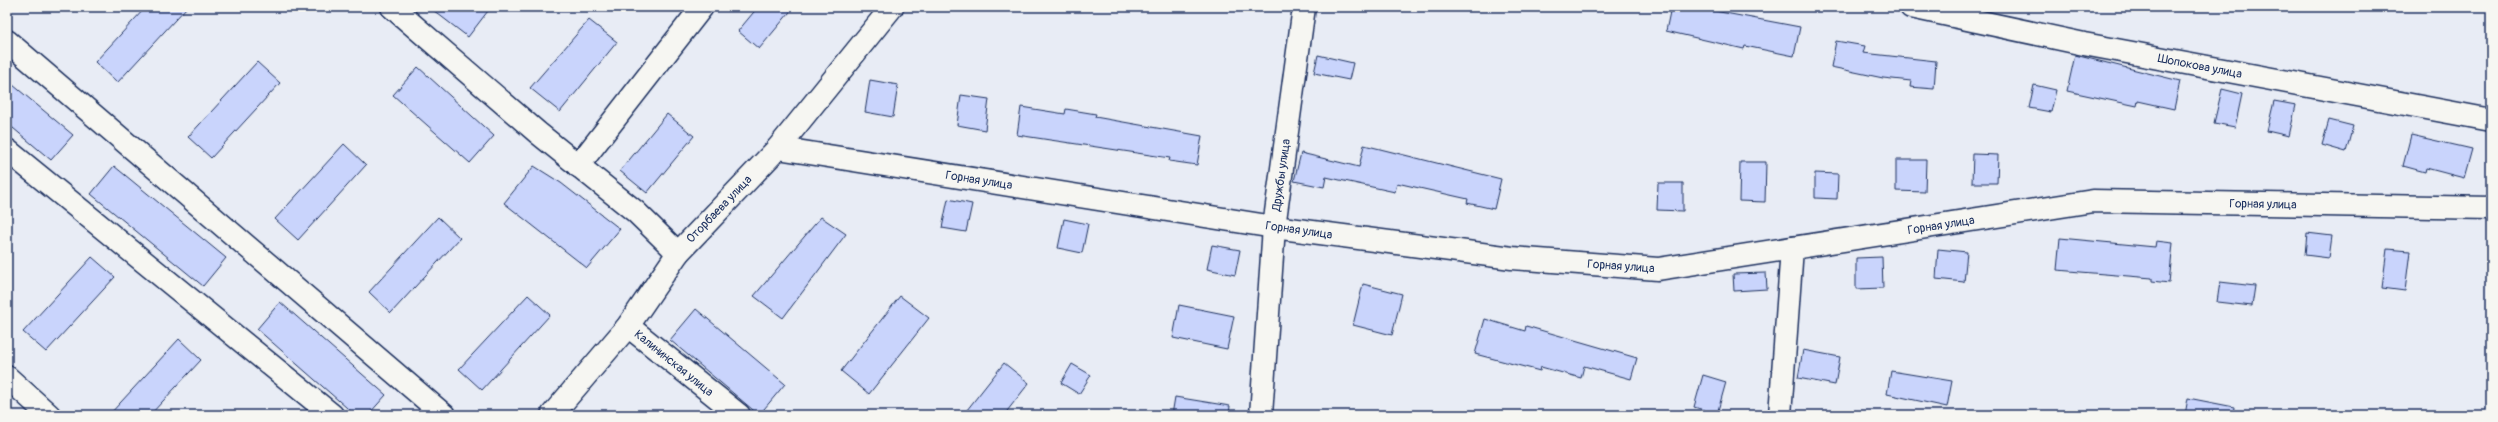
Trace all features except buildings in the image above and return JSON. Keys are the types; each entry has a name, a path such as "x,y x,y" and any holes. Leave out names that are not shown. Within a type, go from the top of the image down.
{"street":[{"path":"392,7 578,166 636,212 678,253"},
{"path":"578,166 702,7"},
{"name":"Оторбаева улица","path":"552,415 628,326 678,253 778,148 892,7"},
{"name":"Дружбы улица","path":"1261,415 1274,227 1304,7"},
{"name":"Шопокова улица","path":"1910,7 2084,44 2491,120"},
{"path":"7,41 444,415"},
{"name":"Горная улица","path":"778,148 1274,227 1512,258 1658,269 2093,201 2491,208"},
{"path":"7,150 332,415"},
{"path":"1780,415 1792,248"},
{"name":"Калининская улица","path":"628,326 739,415"},
{"path":"7,377 49,415"}]}
